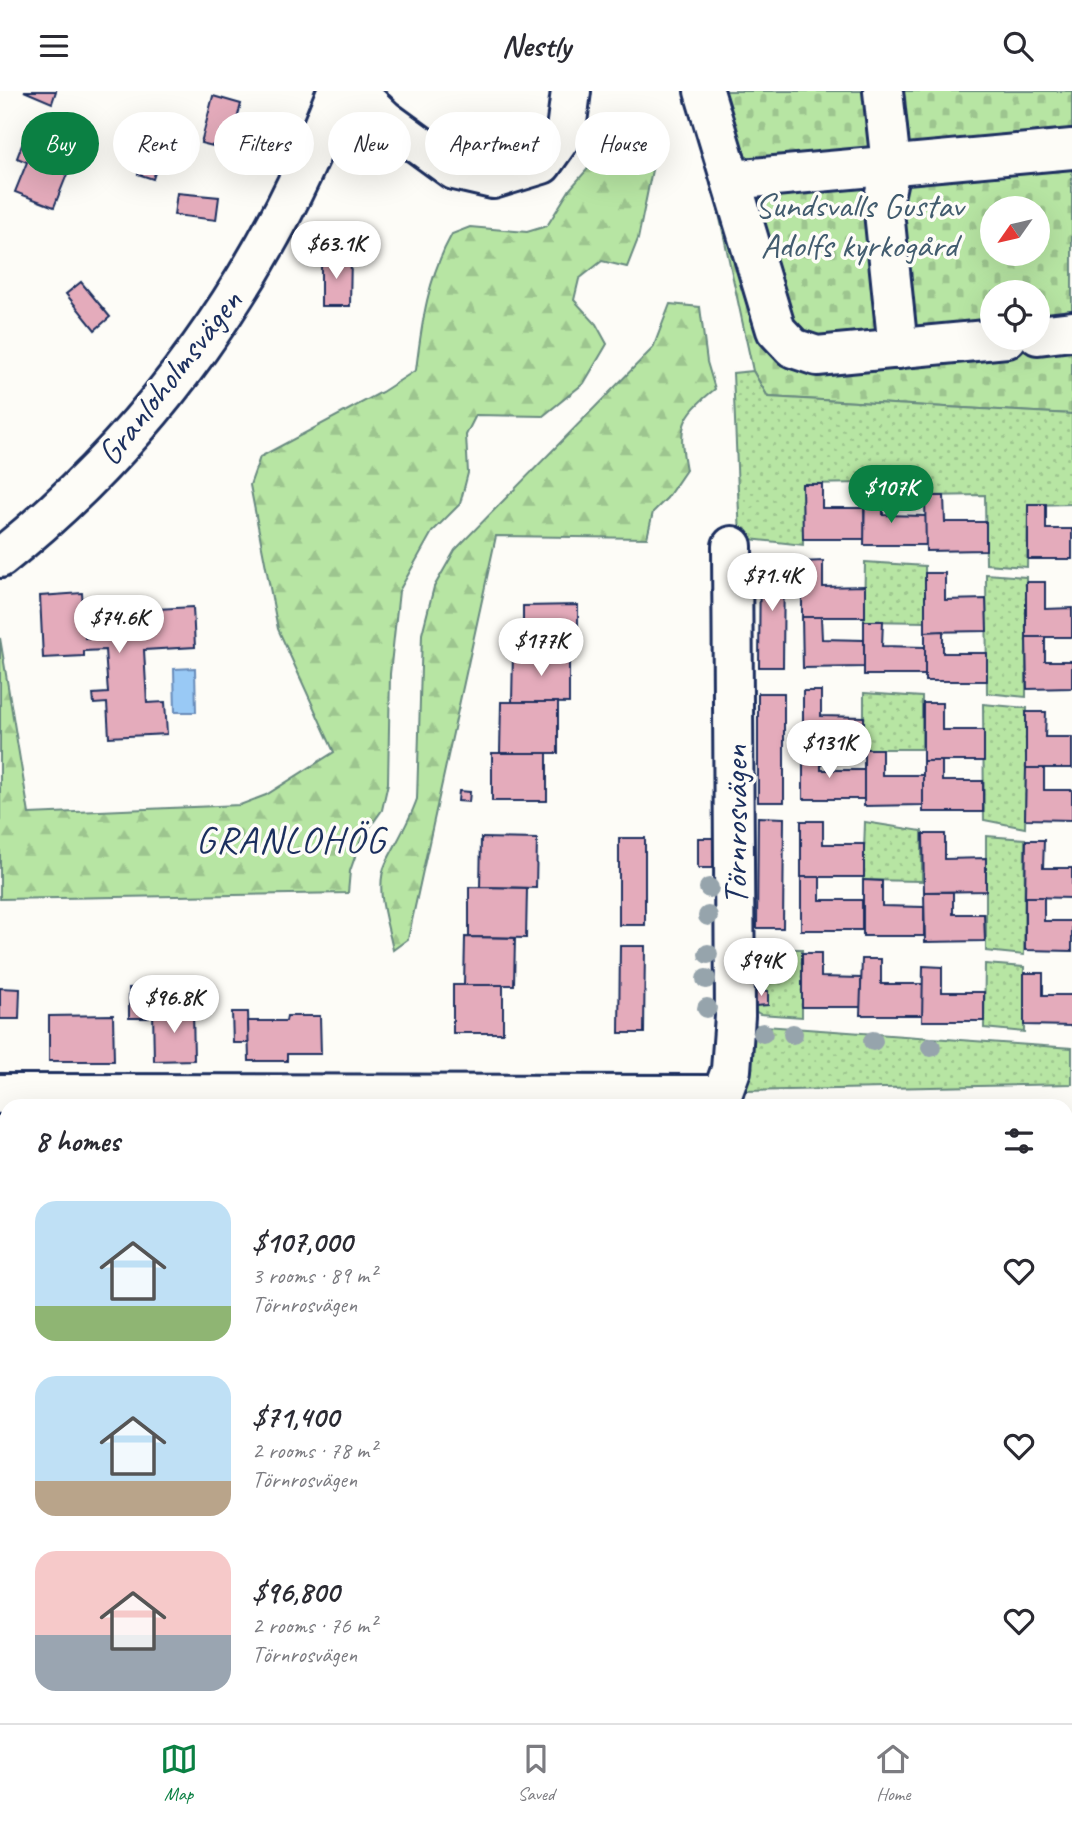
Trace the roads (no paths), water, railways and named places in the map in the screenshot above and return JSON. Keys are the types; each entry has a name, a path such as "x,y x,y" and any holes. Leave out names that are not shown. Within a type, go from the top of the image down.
{"street":[{"name":"Granloholmsvägen","path":"0,558 106,462 156,406 198,349 245,279 290,200 337,91"},
{"path":"355,91 384,119 454,170 493,179 542,164 566,130 571,91"},
{"path":"704,91 776,330 793,348 817,356 980,341"},
{"path":"883,91 891,165 883,202 898,349"},
{"path":"731,180 1072,149"},
{"path":"1050,334 1072,331"},
{"name":"Törnrosvägen","path":"723,1099 731,1070 735,1016 732,546"},
{"name":"Törnrosvägen","path":"0,1094 259,1099"}],"water":[{"path":"195,668 196,712 175,712 174,669"}],"district":[{"name":"GRANLOHÖG","path":"291,839"}],"park label":[{"name":"Sundsvalls Gustav Adolfs kyrkogård","path":"859,225"}]}
